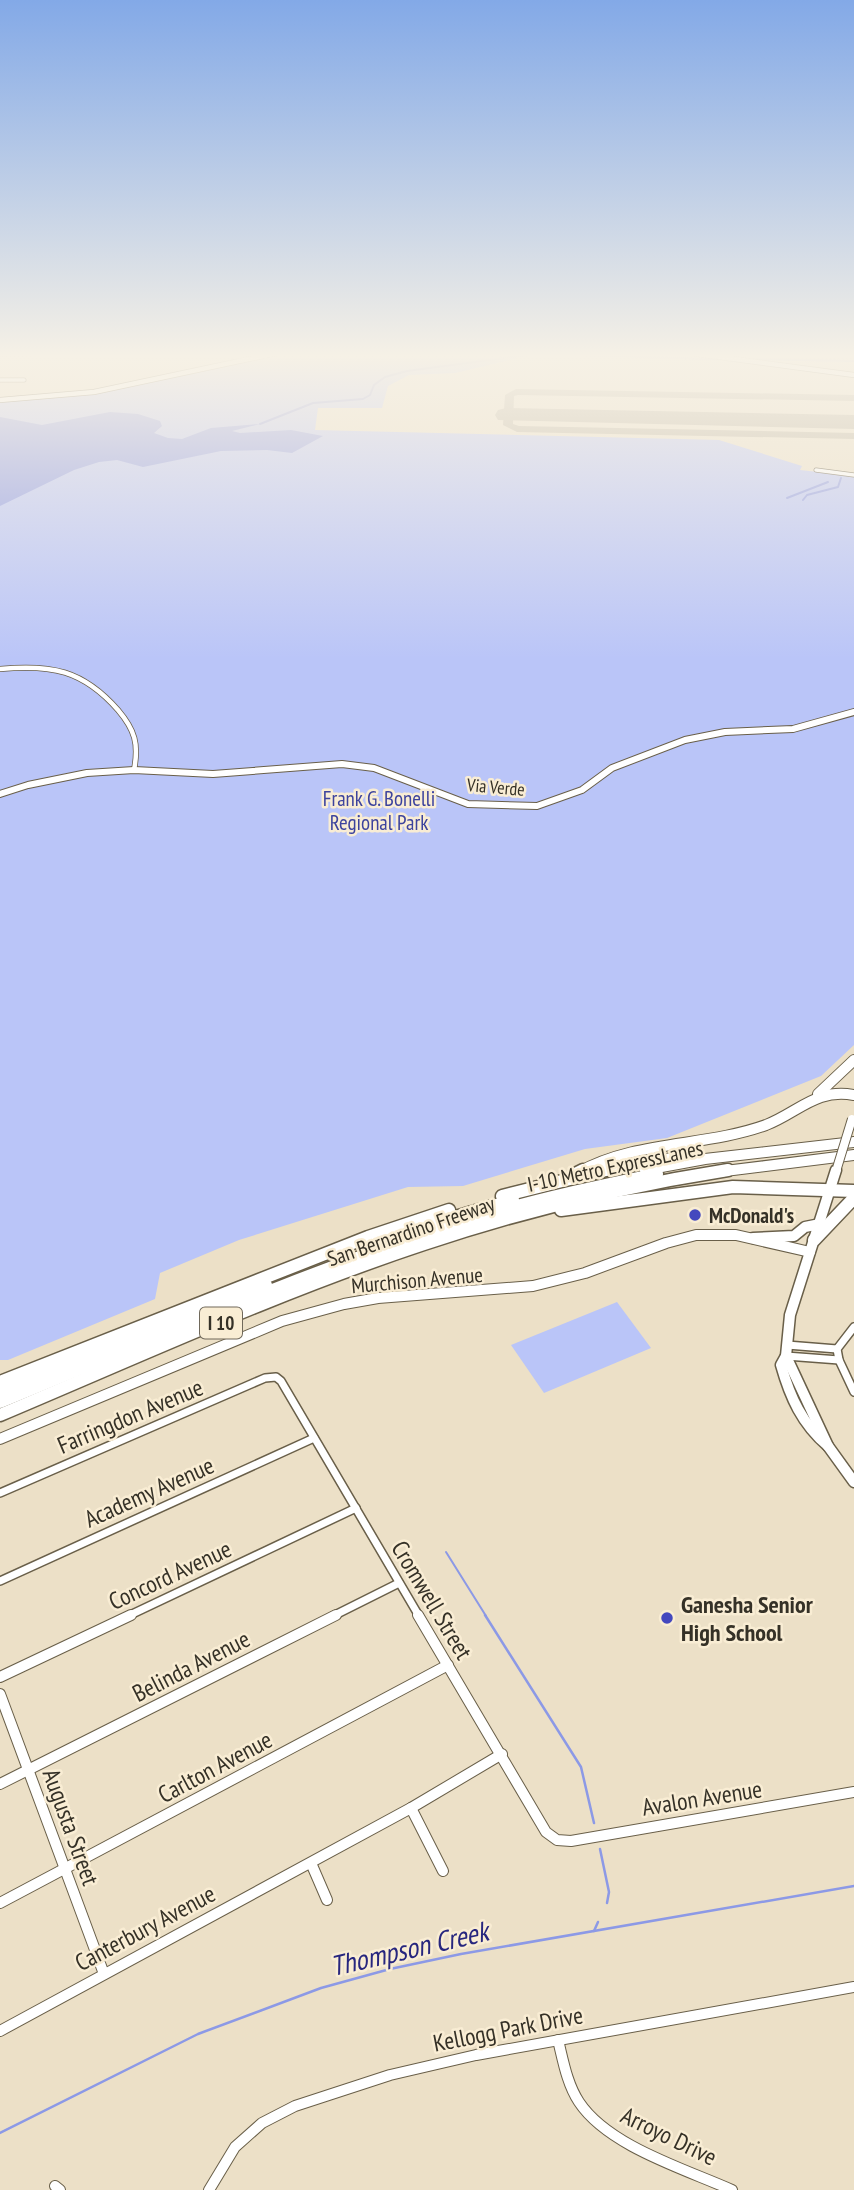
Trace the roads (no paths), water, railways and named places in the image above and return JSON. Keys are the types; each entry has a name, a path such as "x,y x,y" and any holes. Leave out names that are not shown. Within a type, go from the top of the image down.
{"highway":[{"path":"796,1111 854,1060"},
{"path":"568,1178 587,1166 750,1130 796,1111 829,1093 854,1095"},
{"name":"San Bernardino Freeway","path":"0,1382 368,1237 433,1215 568,1178 706,1152 854,1136"},
{"name":"I-10 Metro ExpressLanes","path":"0,1393 352,1251 460,1214 654,1168 719,1157 854,1142"},
{"name":"I-10 Metro ExpressLanes","path":"0,1402 330,1266 466,1221 556,1196 652,1175 779,1155 854,1149"},
{"name":"San Bernardino Freeway","path":"0,1415 310,1286 422,1245 600,1194 741,1167 854,1154"},
{"path":"526,1214 733,1186 854,1191"},
{"path":"812,1246 854,1198"}],"main road":[{"name":"Via Verde","path":"0,794 55,779 134,770 213,774 342,764 374,768 468,803 505,807 537,806 582,790 612,768 685,740 715,733 793,729 854,712"},
{"path":"853,1116 790,1315 786,1351 781,1365 794,1406 811,1433 828,1446 854,1482"},
{"path":"754,1238 794,1236 805,1227 820,1223"}],"street":[{"path":"816,470 854,475"},
{"path":"0,669 30,667 64,671 79,676 103,692 135,731 138,747 134,770"},
{"name":"Murchison Avenue","path":"0,1439 269,1326 315,1311 378,1298 533,1286 585,1273 666,1243 696,1235 719,1234 812,1246"},
{"path":"854,1327 837,1349 839,1360 854,1392"},
{"path":"786,1351 837,1349"},
{"path":"786,1351 839,1360"},
{"name":"Cromwell Street","path":"276,1377 281,1381 546,1832 557,1840"},
{"name":"Farringdon Avenue","path":"0,1493 265,1378 276,1377"},
{"name":"Academy Avenue","path":"0,1581 314,1438"},
{"name":"Concord Avenue","path":"0,1677 356,1508"},
{"name":"Belinda Avenue","path":"0,1784 399,1583"},
{"name":"Carlton Avenue","path":"0,1903 448,1665"},
{"name":"Augusta Street","path":"0,1694 104,1974"},
{"name":"Canterbury Avenue","path":"0,2031 411,1808 502,1754"},
{"name":"Avalon Avenue","path":"557,1840 571,1841 854,1792"},
{"path":"411,1808 443,1871"},
{"path":"311,1863 327,1900"},
{"name":"Kellogg Park Drive","path":"209,2190 235,2147 262,2123 295,2106 402,2072 476,2054 854,1987"},
{"name":"Arroyo Drive","path":"558,2040 566,2075 580,2104 603,2127 637,2147 732,2190"}],"waterway":[{"path":"803,500 807,495 838,487 841,478"},
{"path":"787,498 828,482"},
{"path":"446,1552 486,1616"},
{"path":"485,1615 581,1767 594,1823"},
{"path":"600,1849 609,1892 607,1903"},
{"name":"Thompson Creek","path":"594,1931 854,1886"},
{"path":"594,1931 598,1922"},
{"name":"Thompson Creek","path":"0,2133 198,2034 321,1988 390,1969 461,1954 594,1931"}],"place":[{"name":"McDonald's","path":"695,1215"},
{"name":"Ganesha Senior High School","path":"667,1618"}],"park label":[{"name":"Frank G. Bonelli Regional Park","path":"379,810"}]}
